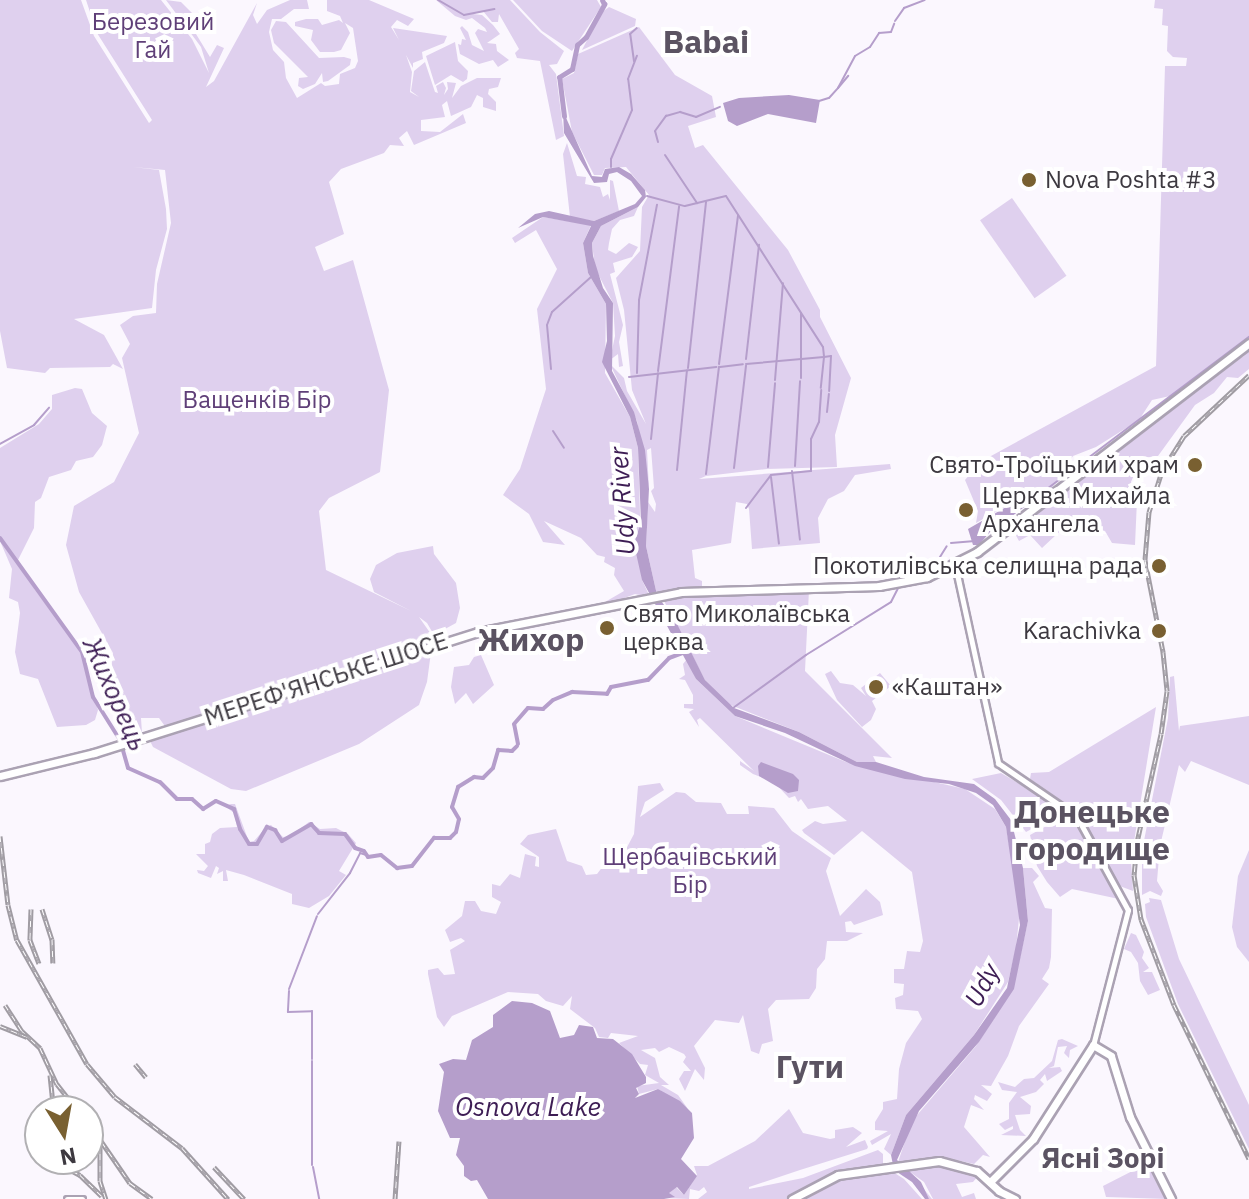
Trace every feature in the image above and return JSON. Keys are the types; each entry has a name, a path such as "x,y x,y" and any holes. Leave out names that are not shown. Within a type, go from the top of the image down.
{"main road":[{"name":"МЕРЕФ'ЯНСЬКЕ ШОСЕ","path":"0,776 122,744 449,639 670,595 887,586 927,577 977,552 1249,343"},
{"path":"955,565 998,763 1080,820 1128,910 1093,1045 1033,1139 990,1182"},
{"path":"1093,1045 1111,1056 1130,1117 1171,1199"},
{"path":"792,1199 838,1175 904,1165 954,1162 977,1171 1015,1199"},
{"path":"67,1199 82,1199"}],"green space":[{"name":"Ващенків Бір","path":"0,0 81,0 94,36 149,123 152,120 97,33 86,0 161,0 192,39 209,73 201,47 166,0 181,2 197,18 196,34 210,57 217,45 224,48 206,87 214,81 257,3 253,15 257,24 267,10 290,0 307,0 309,9 294,9 281,19 272,19 269,32 273,50 284,62 286,78 297,98 321,83 325,86 339,84 340,74 355,68 358,61 353,28 345,23 350,33 341,50 334,52 320,52 311,40 313,30 295,26 295,22 306,19 318,19 322,25 339,20 343,23 340,16 327,11 327,0 369,0 414,19 408,26 397,20 391,27 399,40 393,28 447,36 444,43 422,52 423,59 413,63 413,68 406,55 412,72 410,92 419,97 411,91 414,71 425,62 435,92 438,93 436,86 443,82 446,88 444,95 448,89 447,82 456,83 452,98 461,86 477,78 501,78 498,87 489,89 488,94 496,102 496,111 483,107 483,98 477,95 471,107 451,116 447,101 442,105 445,117 421,120 421,131 440,132 463,114 466,123 414,145 407,131 399,138 404,146 390,145 384,153 341,169 329,182 344,234 315,247 324,271 353,260 389,390 380,472 329,498 319,511 326,570 411,611 374,592 370,579 376,565 397,553 433,546 434,554 456,583 460,608 456,623 434,635 419,617 433,637 427,682 419,705 359,744 246,791 231,789 153,747 149,739 170,733 159,718 141,718 142,733 117,702 110,682 113,653 79,592 66,545 74,506 114,482 139,433 122,358 130,344 120,325 133,316 156,313 157,284 171,223 165,170 133,167 159,170 166,209 167,229 156,270 152,308 74,319 104,335 123,369 113,364 110,367 50,368 45,373 7,368 0,331"},
{"path":"436,0 510,0 540,32 564,51 557,64 549,65 556,74 564,136 556,140 540,61 517,58 515,53 519,49 499,14 498,22 492,22 483,11 473,14 482,15 493,25 500,34 487,43 496,44 497,51 509,60 498,67 493,60 479,64 460,54 458,44 461,45 462,39 466,40 460,28 462,26 468,32 472,45 484,51 475,33 478,29 487,32 485,28 472,18 466,20 455,16"},
{"path":"513,0 597,0 601,7 572,51 542,31"},
{"path":"1155,0 1249,0 1249,339 1170,396 1152,400 1139,420 1096,447 1073,456 1050,491 1031,502 1014,502 976,523 978,511 965,480 980,462 1156,366 1165,66 1186,66 1187,58 1173,57 1167,51 1168,26 1162,25 1163,9 1154,8"},
{"path":"609,7 636,19 635,26 582,50 601,13"},
{"path":"276,21 286,22 319,58 344,57 351,59 350,65 328,81 323,82 322,73 315,84 303,89 298,86 299,78 308,77 274,43 271,30"},
{"path":"639,27 675,75 712,96 716,117 688,126 695,148 703,145 788,250 851,378 835,435 837,467 767,469 699,479 890,464 891,469 855,475 844,491 828,499 818,518 820,543 752,549 749,509 747,504 736,502 731,543 692,550 695,578 702,581 702,588 657,595 646,546 648,502 655,512 656,504 651,491 654,488 651,448 647,450 649,489 637,421 610,364 624,378 627,391 646,424 632,390 624,310 616,278 640,251 642,207 649,195 626,167 605,168 602,175 594,175 572,132 562,79 574,73 578,54"},
{"path":"455,42 458,61 468,71 467,79 463,82 451,75 435,85 426,56"},
{"path":"567,143 577,176 586,177 585,184 600,187 603,197 608,194 610,200 610,180 613,181 619,211 594,221 570,217 563,154"},
{"path":"1012,198 1066,276 1035,298 980,220"},
{"path":"638,207 634,216 620,220 612,229 608,250 616,254 629,243 638,247 632,257 613,263 615,272 610,274 623,325 619,342 623,366 619,367 618,354 610,360 615,336 613,303 595,268 592,243 601,226"},
{"path":"543,217 591,225 583,243 588,273 606,304 605,373 630,417 638,448 642,580 650,597 635,594 606,605 605,602 624,591 614,575 615,568 604,562 605,557 597,555 581,538 544,521 565,545 543,542 529,514 503,495 520,469 546,389 537,309 557,269 536,230 515,243 512,238"},
{"path":"1249,346 1249,369 1238,378 1227,377 1214,393 1195,405 1158,456 1141,458 1131,482 1137,500 1135,545 1112,543 1105,531 1071,521 1042,548 1030,535 1019,541 1013,530 1233,358 1235,361 1244,356"},
{"path":"82,389 92,413 107,426 102,445 93,457 76,461 71,470 49,477 41,498 35,502 34,528 18,560 35,590 82,652 98,710 95,720 86,725 57,727 38,679 20,674 15,652 20,613 18,602 9,598 12,569 0,541 0,448 39,424 52,409 52,395"},
{"path":"809,590 805,671 892,758 873,756 876,762 857,762 799,732 728,704 705,680 663,599 678,595"},
{"path":"481,655 494,685 473,704 466,693 455,704 451,687 454,667 469,665 474,657"},
{"path":"687,659 696,679 735,716 846,762 965,789 995,809 1006,827 1020,909 1008,982 974,1035 906,1115 891,1155 884,1149 891,1134 872,1145 870,1141 888,1131 875,1130 875,1122 883,1109 883,1102 897,1099 899,1069 906,1043 922,1019 918,1011 896,1009 895,998 903,995 904,984 894,983 894,969 904,969 907,951 920,952 923,941 912,872 862,831 834,855 804,833 802,830 815,821 823,824 847,821 828,806 808,809 801,799 798,802 795,796 789,798 774,782 740,765 740,761 754,771 700,718 697,720 699,727 689,712 694,709 684,708 684,704 693,704 693,695 685,680 679,679 685,675 683,664"},
{"path":"831,671 840,683 853,685 866,696 861,688 880,673 891,686 872,701 876,709 871,720 862,727 837,700 825,674"},
{"path":"1174,676 1179,731 1180,726 1249,716 1249,785 1191,761 1185,772 1179,765 1160,846 1157,881 1163,891 1161,896 1150,891 1142,895 1142,851 1168,718 1170,677"},
{"path":"1156,707 1131,860 1133,891 1117,885 1083,817 1030,779 1031,773 1049,772"},
{"name":"Донецьке городище","path":"1001,773 1059,807 1058,815 1026,832 1001,800 972,779"},
{"name":"Щербачівський Бір","path":"660,783 664,790 645,802 640,817 676,792 685,793 696,802 721,803 727,814 749,814 748,806 774,808 792,831 831,858 826,871 840,916 866,889 880,902 883,915 854,925 851,921 845,922 846,932 863,933 847,941 827,941 825,959 817,969 816,988 809,999 776,1000 768,1009 773,1041 762,1044 759,1054 751,1051 743,1015 739,1023 715,1020 694,1046 705,1068 704,1080 695,1069 685,1091 679,1079 684,1071 691,1071 683,1062 684,1054 669,1047 659,1052 655,1048 641,1050 655,1058 660,1077 669,1085 661,1085 678,1095 688,1109 658,1089 639,1094 637,1086 659,1083 645,1075 648,1065 640,1064 619,1043 638,1036 611,1033 608,1038 599,1037 595,1028 570,1009 572,996 563,1006 546,1001 538,994 508,992 452,1016 444,1027 437,1017 428,974 428,970 438,968 444,975 455,974 450,950 465,941 461,938 450,942 445,930 462,916 465,901 475,901 481,911 496,914 501,902 492,897 492,884 500,886 510,874 520,878 525,854 536,857 535,866 539,867 539,857 520,844 528,835 556,829 567,861 582,866 586,875 597,874 610,857 625,851 634,834 638,786"},
{"path":"235,804 249,842 271,825 283,837 290,836 309,822 320,829 336,828 348,834 356,843 339,871 346,875 329,896 309,908 292,904 292,894 244,875 226,870 228,881 223,881 223,871 217,874 219,868 216,866 211,878 198,873 197,870 204,871 208,866 196,854 205,854 205,844 210,842 212,834 220,828 237,827 234,813 225,806"},
{"path":"1061,818 1083,831 1119,899 1072,889 1060,897 1047,882 1037,866 1030,835"},
{"path":"1249,850 1249,962 1237,947 1232,927 1238,876"},
{"path":"1023,868 1032,868 1039,876 1033,882 1045,908 1052,909 1051,957 1042,979 1049,984 1019,1026 1008,1056 991,1086 981,1085 992,1094 987,1101 975,1095 974,1099 984,1110 971,1105 964,1127 990,1157 983,1155 974,1164 942,1157 898,1162 912,1121 976,1046 1013,989 1028,921"},
{"path":"1149,898 1161,900 1179,959 1249,1105 1249,1149 1178,1004 1146,917 1145,904 1150,902"},
{"path":"1131,933 1136,935 1144,952 1142,958 1149,968 1143,972 1152,972 1160,990 1148,995 1140,981 1138,963 1131,952 1124,949"},
{"path":"1058,1040 1078,1046 1070,1050 1069,1058 1064,1053 1067,1046 1058,1047 1054,1066 1049,1068 1060,1067 1062,1071 1047,1081 1045,1074 1040,1080 1044,1084 1036,1092 1020,1097 1031,1106 1030,1114 1015,1115 1020,1130 1026,1136 1001,1135 1013,1129 1013,1126 1005,1130 999,1124 1009,1119 1009,1103 1017,1092 1002,1090 998,1082 1015,1087 1024,1079 1034,1078 1052,1061"},
{"path":"789,1109 803,1133 830,1139 835,1138 835,1130 853,1127 862,1133 846,1147 865,1140 868,1147 749,1189 803,1178 878,1150 883,1154 883,1164 827,1176 787,1199 698,1199 707,1192 704,1187 699,1191 690,1189 689,1199 665,1198 674,1197 668,1193 676,1187 684,1195 697,1175 694,1166 708,1166 755,1141"},
{"path":"935,1162 978,1176 973,1182 956,1184 962,1197 974,1193 976,1199 933,1199 924,1182 910,1172 932,1199 929,1199 903,1168"},
{"path":"1150,1162 1168,1199 1106,1197 1103,1186"},
{"path":"890,1170 904,1179 922,1199 800,1199 838,1180"}],"water":[{"path":"789,95 820,100 816,123 768,114 737,126 728,121 723,103 739,98"},
{"path":"563,111 592,176 602,177 605,169 619,167 631,174 645,190 646,197 638,207 601,226 592,243 593,256 603,288 613,303 612,371 634,412 645,450 649,489 646,546 657,595 676,622 705,680 734,708 799,732 857,762 876,762 924,777 974,784 995,799 1011,820 1023,868 1028,921 1014,989 979,1042 919,1111 897,1160 921,1182 929,1199 925,1199 912,1182 894,1170 891,1155 906,1115 974,1035 1007,988 1020,925 1006,827 993,805 976,793 949,784 905,779 855,766 785,733 735,716 696,679 642,580 634,544 641,522 638,448 630,417 602,362 607,341 606,304 588,273 583,243 591,226 543,217 518,228 535,214 549,211 594,221 635,204 642,196 631,181 617,172 609,174 607,182 594,183 564,133"},
{"path":"1013,503 1023,508 990,532 979,545 973,545 968,529"},
{"path":"761,762 793,774 799,780 798,791 788,793 759,776 758,766"},
{"name":"Osnova Lake","path":"512,1001 532,1003 550,1011 560,1038 574,1035 579,1025 593,1027 597,1038 613,1039 632,1054 646,1077 646,1083 636,1088 639,1094 635,1098 658,1089 680,1101 692,1113 694,1138 681,1159 697,1176 684,1195 677,1187 669,1193 675,1197 664,1199 488,1199 477,1180 471,1181 464,1176 464,1166 456,1155 460,1138 450,1138 438,1111 444,1072 439,1064 453,1059 466,1060 472,1040 493,1027 493,1015"}],"waterway":[{"path":"438,0 464,15 494,9"},
{"name":"Udy River","path":"564,116 559,77 572,69 577,45 586,37 604,4 602,0"},
{"path":"895,21 904,8 925,0"},
{"path":"819,101 829,98 838,88 855,56 870,47 879,33 891,32 894,24"},
{"path":"634,61 630,34 637,28"},
{"path":"611,167 611,159 632,110 628,79 637,56"},
{"path":"838,88 848,76"},
{"path":"658,142 655,131 666,116 680,112 696,117 720,107"},
{"path":"665,155 697,203"},
{"path":"647,196 685,206 726,196 823,347 824,357 831,356 829,391"},
{"path":"688,368 706,202"},
{"path":"637,373 639,300 657,205"},
{"path":"658,371 679,206"},
{"path":"719,364 738,215"},
{"path":"746,359 759,245"},
{"path":"551,369 547,325 552,312 591,277"},
{"path":"775,380 783,283"},
{"path":"801,313 801,378"},
{"path":"1023,507 1249,337"},
{"path":"746,364 824,357 821,388"},
{"path":"720,367 743,364"},
{"path":"734,468 746,366"},
{"path":"629,377 716,367"},
{"path":"706,474 719,367"},
{"path":"677,470 687,370"},
{"path":"651,439 658,373"},
{"path":"795,466 800,381"},
{"path":"768,467 775,383"},
{"path":"746,508 771,475 811,471 811,439 819,422 821,390"},
{"path":"827,412 829,394"},
{"name":"Жихорець","path":"0,444 34,425 49,408"},
{"path":"553,431 564,448"},
{"path":"792,471 800,540"},
{"path":"771,477 779,544"},
{"name":"Жихорець","path":"0,538 82,652 93,697 120,740 128,768 160,782 177,799 192,799 203,809 216,801 234,809 249,844 257,844 267,827 275,830 282,841 311,824 319,833 345,834 355,848 364,851 368,857 381,855 397,868 412,866 434,838 450,838 456,832 459,819 452,807 458,787 474,777 483,778 493,768 498,750 512,751 517,746"},
{"path":"951,543 972,541"},
{"path":"908,577 935,565 947,546"},
{"path":"733,708 806,655 891,602 899,586"},
{"name":"Жихорець","path":"518,744 514,724 528,708 543,709 553,700 572,692 607,694 611,687 648,680 669,658 688,651"},
{"path":"318,914 350,873 360,853 366,855"},
{"path":"289,989 317,916"},
{"path":"289,991 288,1012 312,1011 312,1059"},
{"path":"312,1061 312,1165"},
{"path":"313,1167 319,1199"}],"railway":[{"path":"1249,375 1184,436 1162,471 1149,512 1145,560 1163,652 1167,691 1161,734 1137,842 1134,875 1141,919 1174,1005 1249,1159"},
{"path":"0,836 8,905 17,940 87,1064 115,1097 182,1148 228,1199"},
{"path":"31,909 30,940 39,963"},
{"path":"42,909 52,939 53,963"},
{"path":"5,1005 22,1031 40,1048 66,1095"},
{"path":"0,1026 27,1037"},
{"path":"135,1064 146,1077"},
{"path":"50,1075 52,1095"},
{"path":"395,1199 399,1141"},
{"path":"104,1145 130,1183 152,1199"},
{"path":"214,1167 244,1199"},
{"path":"80,1175 102,1196"},
{"path":"100,1175 106,1199"}],"place":[{"name":"Nova Poshta #3","path":"1029,180"},
{"name":"Свято-Троїцький храм","path":"1195,465"},
{"name":"Церква Михайла Архангела","path":"966,510"},
{"name":"Покотилівська селищна рада","path":"1159,566"},
{"name":"Свято Миколаївська церква","path":"607,628"},
{"name":"Karachivka","path":"1159,631"},
{"name":"«Каштан»","path":"876,687"}],"district":[{"name":"Babai","path":"706,41"},
{"name":"Жихор","path":"531,639"},
{"name":"Донецьке городище","path":"1092,830"},
{"name":"Гути","path":"810,1066"},
{"name":"Ясні Зорі","path":"1103,1158"}],"park label":[{"name":"Березовий Гай","path":"153,36"}],"water label":[{"name":"Udy","path":"982,985"}]}
